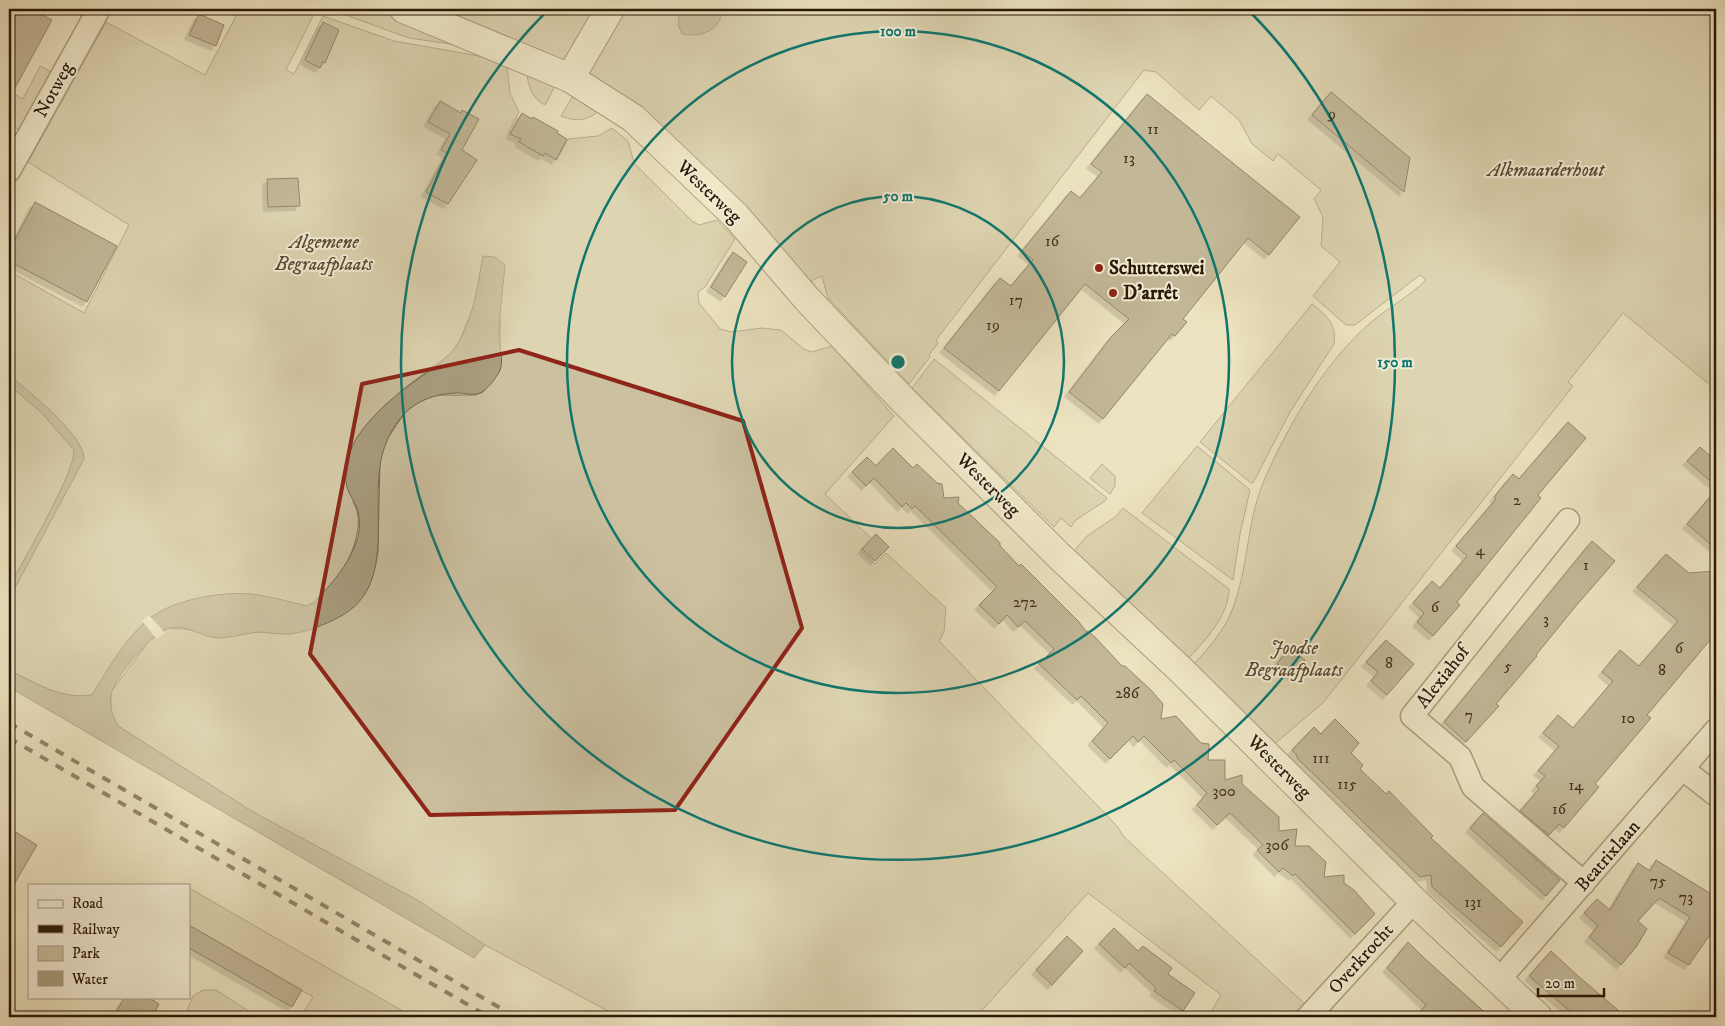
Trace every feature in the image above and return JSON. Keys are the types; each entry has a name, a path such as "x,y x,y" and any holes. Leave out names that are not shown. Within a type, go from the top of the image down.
{"street":[{"name":"Notweg","path":"9,171 99,9"},
{"name":"Westerweg","path":"404,9 570,78 633,118 736,216 807,298 900,398 1058,555 1181,670 1414,901 1538,1017"},
{"path":"570,78 610,9"},
{"name":"Alexiahof","path":"1568,520 1412,716 1460,757 1473,787 1584,883"},
{"name":"Beatrixlaan","path":"1498,981 1716,730"},
{"path":"1683,769 1716,795"},
{"name":"Overkrocht","path":"1308,1017 1414,901"}],"highlighted area":[{"path":"519,350 743,421 802,628 675,810 430,815 310,654 362,384"}],"green space":[{"name":"Algemene Begraafplaats","path":"229,9 305,9 315,12 286,70 294,74 323,16 394,41 479,56 507,67 510,93 519,112 509,131 557,160 568,139 598,136 612,128 628,141 634,163 692,221 699,225 717,220 735,239 705,287 698,292 699,303 720,329 731,332 762,328 781,330 804,349 812,352 832,346 894,416 825,494 872,539 861,550 875,564 886,553 946,608 944,632 939,641 1117,826 1124,837 1305,1004 1293,1017 1208,1017 1221,995 1088,893 976,1017 619,1017 485,945 417,900 253,812 118,726 111,713 111,692 149,641 168,628 195,630 217,638 259,632 289,634 374,572 378,552 380,459 387,439 406,411 419,402 435,395 475,395 483,392 500,370 500,317 483,256 475,302 460,340 450,354 401,391 353,502 358,514 358,529 348,560 329,588 318,599 307,606 250,594 150,617 130,638 92,695 81,696 59,693 9,670 9,599 84,458 75,437 65,425 9,375 9,271 84,313 129,225 28,162 106,22 205,75 238,12"},
{"path":"329,9 377,9 471,47 409,38"},
{"name":"Alkmaarderhout","path":"426,9 1716,9 1716,390 1623,313 1568,382 1573,386 1323,703 1272,746 1191,667 1216,638 1231,614 1243,573 1251,524 1260,492 1275,456 1297,415 1323,375 1353,340 1376,318 1426,280 1420,275 1355,325 1346,325 1313,296 1340,262 1321,246 1323,217 1314,199 1321,190 1278,154 1273,161 1252,144 1239,120 1211,96 1199,110 1156,72 1144,70 936,340 938,343 929,355 930,357 909,384 828,298 822,276 807,281 688,155"},
{"path":"40,66 51,72 19,130 9,124 9,91 23,99"},
{"path":"527,72 555,86 545,105 537,99 532,91 528,82"},
{"path":"574,94 599,111 581,120 561,116"},
{"path":"1312,304 1326,316 1332,325 1334,344 1290,412 1253,483 1251,483 1200,442"},
{"path":"934,359 1107,498 1105,501 1076,520 1071,527 1061,518 1054,527 912,388"},
{"path":"9,385 41,412 74,450 73,460 58,496 9,587"},
{"path":"1197,446 1250,490 1240,534 1233,580 1142,513"},
{"path":"1102,464 1115,476 1115,486 1110,494 1090,478"},
{"path":"1123,508 1229,589 1225,609 1220,619 1186,661 1074,551 1087,536 1115,517"},
{"path":"190,889 413,1017 306,1017 302,1015 313,997 190,928"},
{"path":"203,990 216,990 258,1017 200,1017 187,1010 193,996"}],"water":[{"path":"680,9 722,9 718,22 709,31 689,35 682,34 678,25"},
{"path":"483,256 495,257 505,265 499,328 502,362 500,370 492,383 478,394 445,394 422,401 404,414 390,434 380,467 376,563 370,584 358,603 327,623 309,630 290,634 259,632 218,638 180,627 167,629 152,639 134,657 114,687 110,703 118,726 253,812 417,900 485,945 474,958 9,687 9,670 59,693 81,696 92,695 132,635 149,619 170,607 197,598 239,593 265,596 307,606 313,603 331,584 347,562 358,537 360,524 358,511 346,481 347,462 353,444 366,425 384,406 442,361 455,348 465,330 472,309"},
{"path":"9,375 41,402 65,426 75,438 84,459 9,599 9,587 58,496 73,460 74,450 41,412 9,385"}],"pier":[{"path":"149,615 165,633 157,639 142,621"}],"building":[{"path":"9,9 31,9 52,20 9,99"},
{"path":"199,14 224,25 216,46 189,35"},
{"path":"323,22 339,30 325,63 323,62 320,68 305,60"},
{"path":"1331,92 1410,158 1404,192 1312,115"},
{"name":"Schutterswei","path":"1147,94 1300,217 1269,255 1248,238 1183,319 1187,322 1175,336 1172,334 1103,419 1069,392 1112,336 1129,319 1085,284 999,391 944,348 1000,278 1011,286 1033,260 1022,251 1071,191 1080,198 1102,172 1091,164"},
{"path":"440,101 461,113 462,110 479,119 462,150 477,160 448,204 426,192 447,153 441,150 450,134 428,122"},
{"path":"522,113 558,131 557,133 567,139 556,160 545,153 543,156 519,142 521,139 510,134"},
{"path":"298,178 300,206 268,207 267,179"},
{"path":"35,202 117,246 87,302 9,261 9,251"},
{"path":"733,252 747,262 725,297 711,287"},
{"path":"1568,422 1586,438 1538,495 1541,498 1457,602 1460,605 1433,636 1417,622 1424,613 1413,603 1432,581 1440,588 1467,556 1456,546 1496,499 1494,497 1513,474 1519,479"},
{"path":"1700,447 1716,461 1716,486 1687,461"},
{"path":"893,448 913,468 917,464 937,483 942,484 944,498 959,497 958,503 1000,543 1000,546 1019,566 1021,564 1122,666 1125,666 1151,690 1163,704 1161,719 1176,716 1201,743 1209,744 1208,760 1225,760 1225,780 1242,775 1242,784 1279,817 1279,831 1297,829 1295,846 1309,846 1326,862 1324,877 1344,875 1344,883 1354,890 1375,914 1355,934 1295,874 1293,876 1283,868 1279,872 1257,850 1263,845 1230,813 1217,825 1197,805 1207,793 1174,760 1171,763 1144,736 1138,742 1133,736 1110,759 1092,741 1108,723 1081,696 1077,700 1039,664 1054,649 1025,621 1018,627 1007,615 999,624 979,605 997,587 915,506 912,509 906,503 902,507 874,478 866,486 852,472 867,457 876,466"},
{"path":"1716,490 1716,549 1687,524"},
{"path":"876,534 889,547 875,561 862,549"},
{"path":"1592,541 1615,561 1496,704 1499,706 1466,742 1444,722"},
{"path":"1666,554 1689,573 1716,571 1716,633 1647,715 1651,718 1595,784 1599,787 1564,828 1559,824 1549,835 1520,811 1539,789 1536,786 1545,776 1538,771 1559,746 1543,733 1558,715 1573,728 1613,681 1602,672 1620,650 1639,666 1678,621 1637,587"},
{"path":"1386,640 1414,664 1387,695 1371,681 1378,672 1366,662"},
{"path":"1289,648 1305,660 1293,676 1277,664"},
{"path":"1335,719 1359,743 1351,753 1363,765 1360,769 1386,794 1389,791 1433,836 1431,838 1523,922 1501,947 1432,887 1431,875 1420,877 1297,758 1292,750 1314,727 1321,734"},
{"path":"1483,813 1560,880 1546,896 1470,828"},
{"path":"9,828 37,845 9,893"},
{"path":"1656,860 1716,897 1716,926 1689,965 1668,953 1690,917 1659,898 1638,921 1647,929 1636,947 1621,965 1589,937 1598,926 1584,913 1597,899 1610,910 1638,863 1650,871"},
{"path":"190,926 302,990 292,1007 190,949"},
{"path":"1114,928 1138,951 1143,946 1172,968 1168,974 1195,993 1183,1011 1154,991 1156,988 1129,963 1125,968 1099,944"},
{"path":"1067,936 1083,951 1052,985 1036,970"},
{"path":"1408,942 1490,1017 1415,1017 1426,1005 1387,968"},
{"path":"1551,951 1626,1017 1577,1017 1529,976"},
{"path":"124,998 150,998 159,1004 152,1017 113,1017"}],"railway":[{"path":"9,723 516,1017"},
{"path":"9,738 489,1017"}],"place":[{"name":"Schutterswei","path":"1099,268"},
{"name":"D'arrêt","path":"1113,293"}],"park label":[{"name":"Joodse Begraafplaats","path":"1294,659"}]}
